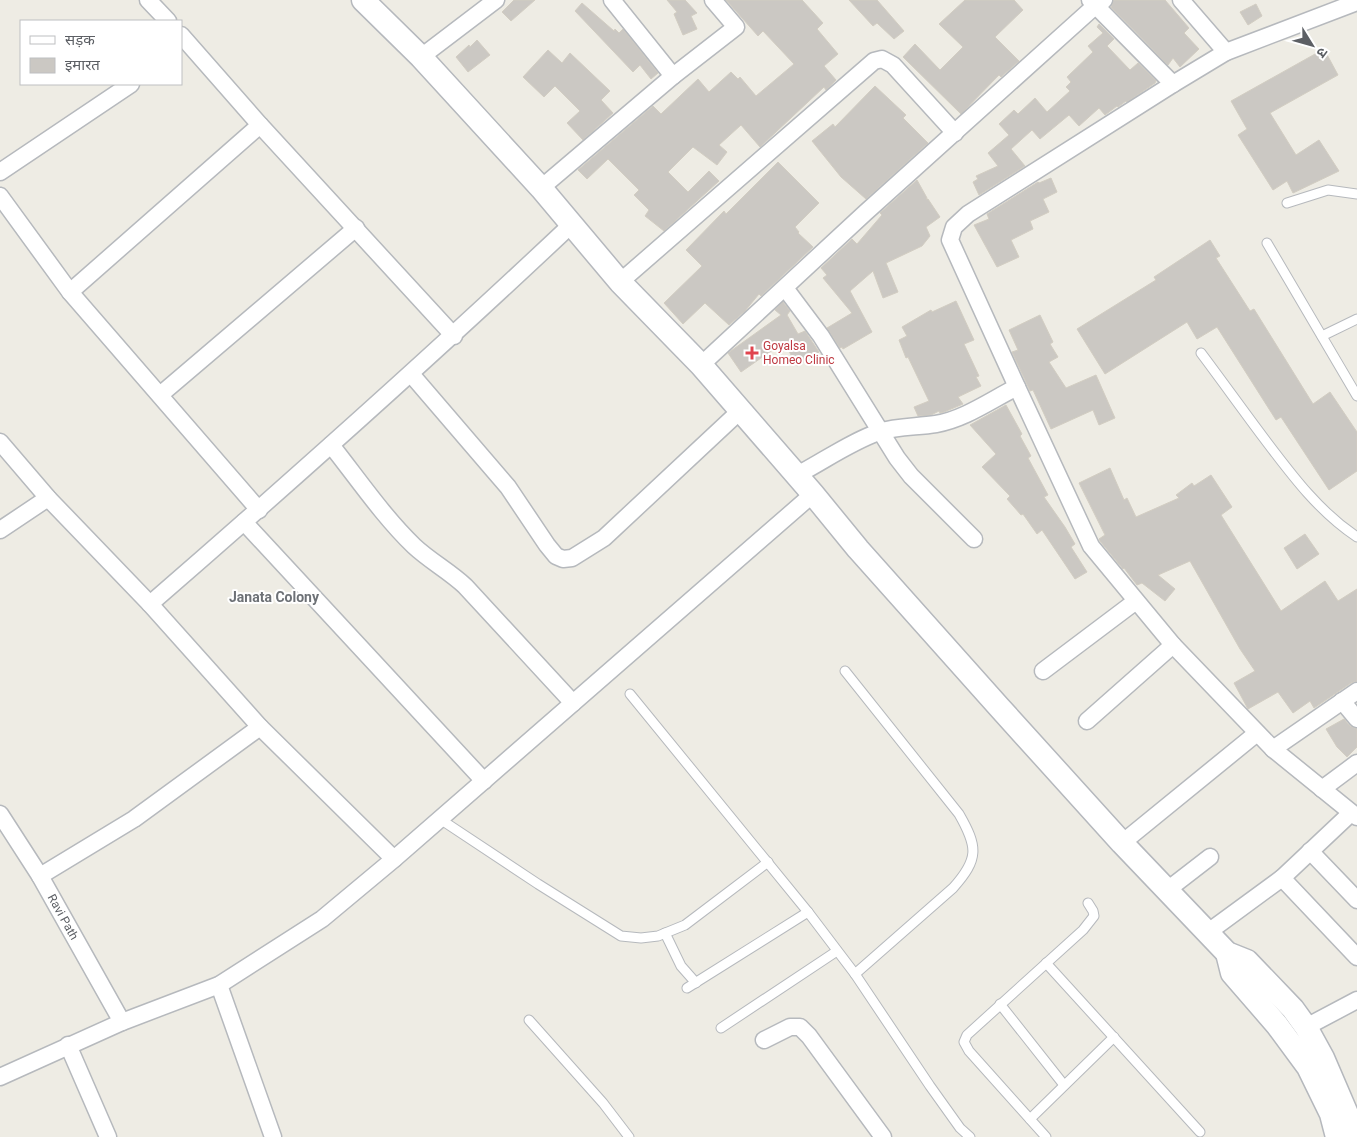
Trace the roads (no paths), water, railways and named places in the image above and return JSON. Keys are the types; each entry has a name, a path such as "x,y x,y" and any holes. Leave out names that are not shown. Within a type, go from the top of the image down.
{"street":[{"path":"148,0 167,20"},
{"path":"363,0 421,57 541,188 620,282 701,365 741,410 858,549 1122,843 1227,953 1232,973 1292,1020 1323,1058 1357,1137"},
{"path":"421,57 496,0"},
{"path":"612,0 674,76"},
{"path":"541,188 674,76 736,27 713,0"},
{"path":"1181,0 1226,52"},
{"path":"701,365 1096,2 1173,84"},
{"path":"1207,934 1282,878 1310,851 1354,815 1256,733 1173,645 1092,546 1016,387 950,240 954,226 968,214 1226,52 1357,2"},
{"path":"184,43 454,336"},
{"path":"620,282 874,61 882,59 893,65 954,133"},
{"path":"0,172 130,85"},
{"path":"70,292 260,125"},
{"path":"0,196 70,292 259,510"},
{"path":"150,604 259,510 454,336 572,224"},
{"path":"160,395 356,228"},
{"path":"785,288 821,336 897,458 912,476 974,538"},
{"path":"411,374 508,486 547,545 556,556 563,559 572,558 604,538 741,410"},
{"path":"797,475 859,440 880,432 936,424 955,419 1016,387"},
{"path":"0,442 48,498 150,604 260,726 394,859"},
{"path":"331,445 396,528 434,563 450,572 465,586 573,703"},
{"path":"0,1077 122,1022 219,984 322,919 394,859 813,494"},
{"path":"0,530 48,498"},
{"path":"244,522 484,781"},
{"path":"1043,671 1136,601"},
{"path":"1087,721 1173,645"},
{"path":"1273,749 1357,690"},
{"path":"1342,701 1357,719"},
{"path":"40,876 134,819 260,726"},
{"path":"1122,843 1256,733"},
{"path":"1322,789 1357,763"},
{"name":"Ravi Path","path":"0,814 40,876 122,1022"},
{"path":"1310,851 1357,900"},
{"path":"1166,891 1210,857"},
{"path":"1282,878 1357,957"},
{"path":"219,984 273,1137"},
{"path":"1292,1020 1357,1000"},
{"path":"1292,1020 1308,1067 1330,1114 1337,1137"},
{"path":"764,1040 790,1027 800,1027 809,1036 883,1137"},
{"path":"68,1045 108,1137"}],"lane":[{"path":"1287,203 1328,190 1357,194"},
{"path":"1267,243 1357,396"},
{"path":"1322,336 1357,319"},
{"path":"1201,353 1312,500 1341,527 1357,537"},
{"path":"845,670 959,814 970,833 974,849 967,873 953,888 855,974"},
{"path":"630,694 768,862 838,951 930,1086 960,1128 970,1137"},
{"path":"440,819 538,884 622,936 641,938 665,933 685,925 768,862"},
{"path":"1046,1137 969,1052 964,1042 967,1035 1090,922 1094,916 1094,911 1088,903"},
{"path":"687,988 808,912"},
{"path":"665,933 681,966 696,983"},
{"path":"721,1028 838,951"},
{"path":"1046,963 1200,1132"},
{"path":"1000,1004 1064,1085"},
{"path":"529,1020 621,1124 629,1137"},
{"path":"1030,1119 1114,1037"}],"place":[{"name":"Goyalsa Homeo Clinic","path":"752,353"}],"district":[{"name":"Janata Colony","path":"274,597"}]}
